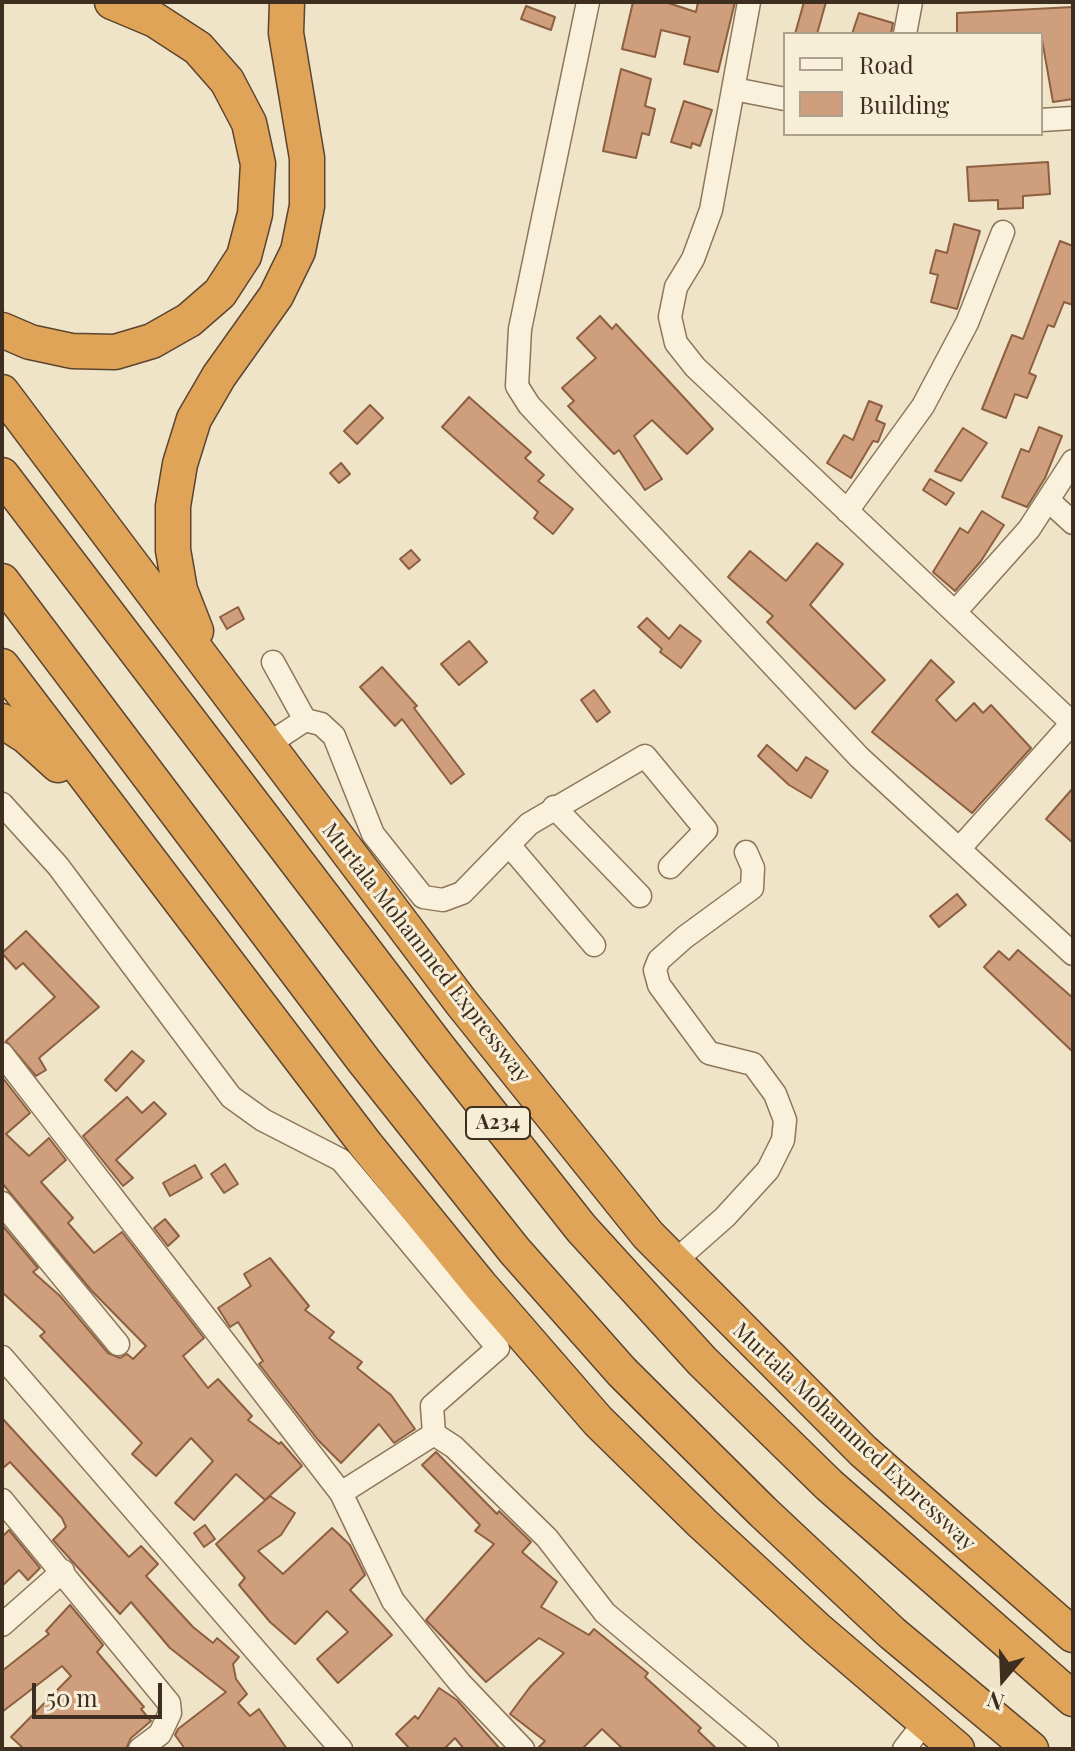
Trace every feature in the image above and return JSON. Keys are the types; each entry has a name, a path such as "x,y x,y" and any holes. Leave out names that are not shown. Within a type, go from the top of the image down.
{"highway":[{"path":"2,330 30,342 72,351 115,352 152,341 189,320 220,293 244,256 255,214 258,164 249,123 227,81 198,48 155,20 112,2"},
{"path":"239,708 202,644 180,590 173,550 173,506 194,419 219,376 276,296 298,251 307,206 307,158 286,33 287,2"},
{"name":"Murtala Mohammed Expressway","path":"2,392 461,1002 648,1235 863,1451 1073,1635"},
{"name":"A234","path":"2,475 438,1047 581,1228 713,1371 829,1485 988,1628 1073,1699"},
{"name":"A234","path":"2,581 355,1049 514,1250 622,1372 763,1512 892,1633 1031,1749"},
{"path":"2,666 366,1145 480,1285 598,1421 702,1523 957,1749"},
{"path":"2,721 26,736 137,845"},
{"path":"863,1451 988,1628"},
{"path":"702,1523 892,1633"}],"street":[{"path":"588,2 520,329 517,386 529,405 859,757 1073,954"},
{"path":"749,2 711,210 693,259 676,287 670,317 676,343 695,367 1072,724 959,849"},
{"path":"905,32 911,2"},
{"path":"734,89 783,99"},
{"path":"1043,120 1073,118"},
{"path":"847,511 923,406 967,323 1003,232"},
{"path":"955,612 1029,529 1073,461"},
{"path":"1048,500 1073,523"},
{"path":"273,662 305,720 321,724 334,736 373,834 423,897 443,900 462,893 529,824 641,757 649,756 706,830 670,867"},
{"path":"267,745 305,720"},
{"path":"2,804 58,866 231,1097 263,1120 341,1160 498,1348 432,1406 434,1434"},
{"path":"554,807 640,896"},
{"path":"509,845 594,945"},
{"path":"674,1262 725,1217 768,1170 783,1140 785,1120 775,1094 753,1064 709,1053 659,985 655,970 659,960 685,937 752,888 753,868 746,852"},
{"path":"2,1054 341,1493 393,1601 460,1683 523,1749"},
{"path":"2,1203 118,1344"},
{"path":"2,1357 341,1749"},
{"path":"341,1493 434,1434"},
{"path":"434,1434 454,1447 547,1538 605,1613 767,1749"},
{"path":"2,1500 169,1703 166,1742 140,1749"},
{"path":"2,1625 63,1571"},
{"path":"904,1749 925,1722"}],"building":[{"path":"633,2 665,2 696,12 698,2 735,2 718,72 684,64 690,37 661,30 655,57 622,49"},
{"path":"804,2 826,2 818,32 796,32"},
{"path":"526,6 555,17 551,30 521,19"},
{"path":"1073,7 1073,99 1053,102 1043,32 957,32 957,13"},
{"path":"859,13 893,23 891,32 853,32"},
{"path":"621,69 651,79 645,106 655,109 649,135 642,133 636,158 603,151"},
{"path":"684,101 712,110 700,146 692,143 691,148 671,142"},
{"path":"1048,162 1050,194 1023,196 1023,208 998,209 998,200 969,201 967,167"},
{"path":"954,224 980,231 957,309 931,302 938,275 930,273 936,250 947,253"},
{"path":"1060,241 1073,246 1073,305 1064,302 1054,327 1048,325 1029,373 1036,376 1027,398 1015,394 1006,418 982,409 1012,335 1023,339"},
{"path":"600,316 612,329 616,324 713,429 687,454 652,420 634,436 662,479 645,490 619,450 614,454 568,406 574,401 562,388 596,358 577,338"},
{"path":"469,397 531,452 525,458 544,475 538,481 573,509 553,534 534,518 538,512 442,427"},
{"path":"869,401 882,406 876,420 885,424 878,442 873,441 851,478 827,463 844,435 853,440"},
{"path":"370,405 383,418 357,444 344,431"},
{"path":"1039,427 1062,436 1045,478 1027,507 1002,497 1021,449 1029,452"},
{"path":"963,428 987,443 961,481 935,471"},
{"path":"341,463 350,474 339,483 330,473"},
{"path":"930,479 954,493 946,505 923,490"},
{"path":"982,511 1004,525 981,561 955,591 933,572 960,528 968,533"},
{"path":"817,543 843,564 810,605 885,680 855,709 767,622 773,616 728,577 750,551 786,581"},
{"path":"411,550 420,560 409,569 400,559"},
{"path":"238,607 244,619 227,629 220,617"},
{"path":"647,618 669,639 680,625 701,641 681,668 660,652 662,649 638,627"},
{"path":"469,641 487,662 459,685 441,664"},
{"path":"931,660 954,682 936,700 956,721 974,703 983,713 991,705 1031,748 972,813 872,732"},
{"path":"382,667 417,706 414,708 464,774 451,784 402,719 395,726 360,687"},
{"path":"594,690 610,712 597,722 581,700"},
{"path":"767,745 797,771 806,757 828,771 811,798 789,785 758,756"},
{"path":"1073,788 1073,843 1046,819"},
{"path":"957,894 966,905 939,927 930,916"},
{"path":"26,931 99,1007 39,1058 46,1070 36,1076 6,1041 55,997 23,963 16,969 2,953"},
{"path":"1018,950 1073,998 1073,1052 984,967 999,951 1009,960"},
{"path":"132,1051 144,1061 116,1091 105,1080"},
{"path":"2,1077 30,1113 6,1134 29,1156 49,1138 66,1160 41,1182 73,1218 68,1223 94,1253 122,1232 204,1338 183,1356 208,1388 218,1379 252,1416 248,1420 279,1444 281,1442 302,1466 265,1500 236,1474 194,1520 175,1503 213,1461 191,1438 156,1476 132,1454 142,1443 40,1336 45,1332 2,1292 2,1225 38,1268 33,1272 60,1296 108,1353 120,1358 127,1354 133,1359 146,1346 91,1290 2,1183"},
{"path":"127,1097 142,1113 154,1102 166,1114 116,1160 133,1178 123,1186 83,1136"},
{"path":"225,1164 238,1184 224,1193 211,1174"},
{"path":"195,1165 202,1178 170,1196 163,1183"},
{"path":"165,1219 179,1236 168,1246 154,1228"},
{"path":"270,1258 309,1306 305,1310 334,1332 329,1338 362,1362 357,1368 391,1395 415,1429 394,1443 379,1424 341,1463 318,1440 259,1364 263,1361 238,1322 230,1327 218,1308 251,1286 244,1274"},
{"path":"2,1418 129,1557 141,1546 158,1564 146,1576 193,1627 213,1643 217,1638 239,1657 233,1664 236,1679 247,1694 238,1703 250,1716 259,1709 287,1749 185,1749 175,1735 178,1729 226,1692 170,1648 131,1602 120,1614 53,1540 66,1527 62,1518 10,1462 2,1469"},
{"path":"436,1452 497,1514 499,1511 531,1542 522,1552 557,1582 541,1607 589,1635 594,1629 648,1673 645,1677 701,1728 698,1731 717,1749 623,1749 602,1729 582,1749 537,1749 545,1741 510,1714 530,1687 564,1653 539,1638 486,1682 426,1620 494,1544 475,1531 480,1525 422,1465"},
{"path":"270,1496 295,1513 281,1535 258,1551 283,1574 332,1528 350,1545 365,1575 350,1590 392,1635 338,1683 317,1659 348,1632 327,1611 295,1644 270,1622 239,1585 245,1578 216,1544"},
{"path":"205,1525 215,1539 204,1547 194,1533"},
{"path":"9,1530 40,1568 28,1580 19,1570 2,1586 2,1537"},
{"path":"70,1605 103,1645 97,1652 144,1707 141,1709 151,1721 131,1738 126,1749 24,1749 11,1737 71,1676 62,1666 2,1712 2,1671 49,1634 46,1631"},
{"path":"439,1688 457,1700 500,1749 464,1749 455,1738 444,1749 410,1749 396,1734 415,1716 418,1719"}]}
